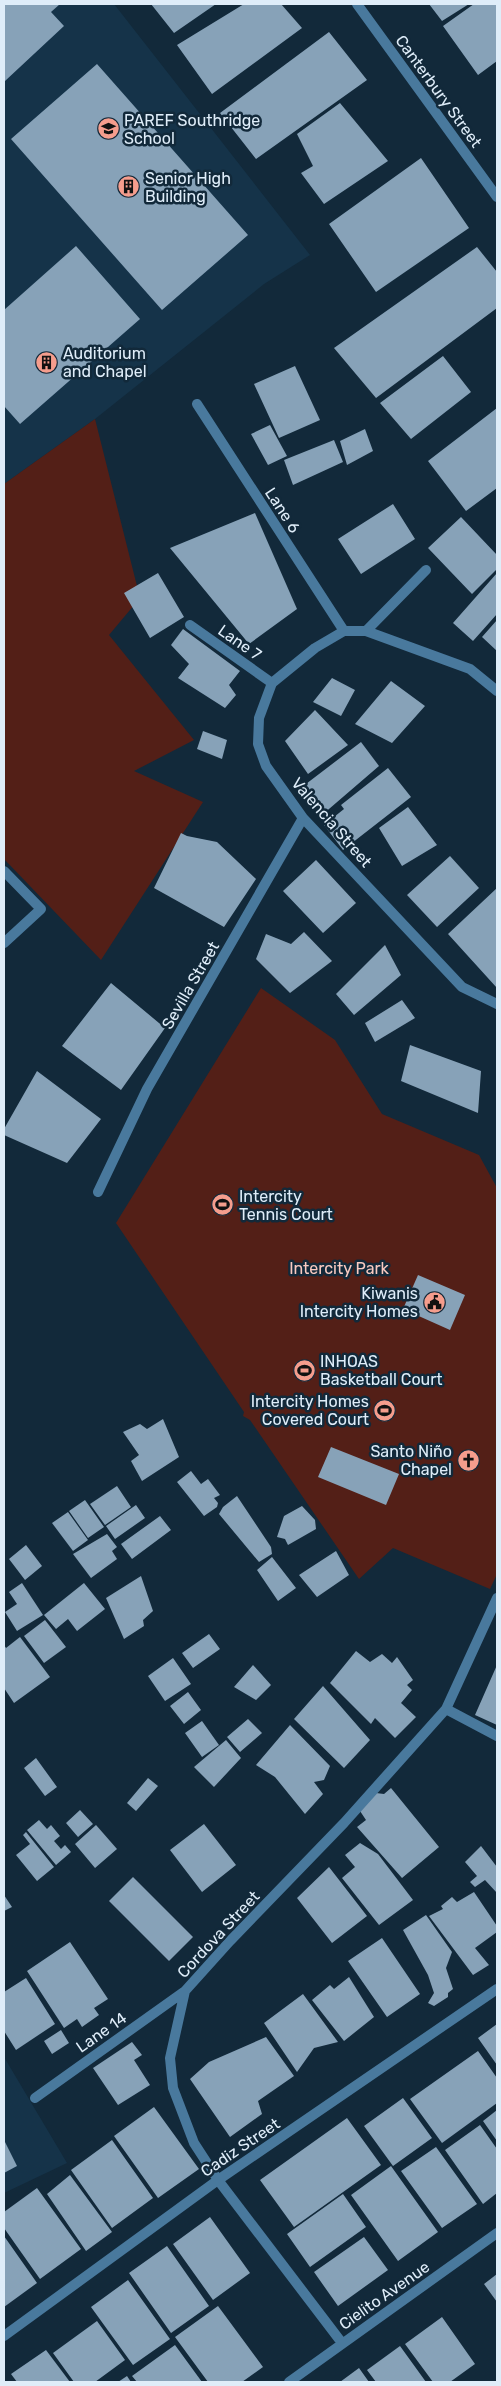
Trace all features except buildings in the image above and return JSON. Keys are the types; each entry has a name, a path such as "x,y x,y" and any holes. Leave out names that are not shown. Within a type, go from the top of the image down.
{"street":[{"name":"Canterbury Street","path":"357,4 497,196"},
{"name":"Lane 6","path":"197,404 344,631"},
{"path":"366,631 426,570"},
{"name":"Lane 7","path":"190,625 272,683"},
{"path":"272,683 316,648 344,631 366,631 470,669 497,691"},
{"name":"Valencia Street","path":"272,683 259,718 258,744 266,766 303,818 462,987 497,1004"},
{"name":"Sevilla Street","path":"98,1192 107,1170 148,1089 303,818"},
{"path":"4,871 41,909 4,943"},
{"name":"Cordova Street","path":"342,2343 218,2180 194,2143 173,2088 170,2058 185,1991 230,1941 344,1823 446,1708 497,1598"},
{"path":"446,1708 497,1736"},
{"name":"Cadiz Street","path":"4,2336 218,2180 497,1990"},
{"name":"Lane 14","path":"35,2098 185,1991"},
{"name":"Cielito Avenue","path":"289,2382 497,2233"}],"shaded area":[{"name":"PAREF Southridge School","path":"4,4 114,4 310,255 264,284 95,419 4,484"},
{"path":"4,2057 67,2163 4,2193"}],"green space":[{"path":"95,419 140,598 109,635 194,740 134,771 203,802 101,960 4,859 4,484"},
{"name":"Intercity Park","path":"261,988 335,1040 382,1114 479,1155 497,1188 497,1574 490,1589 393,1548 359,1579 250,1420 243,1416 244,1412 116,1223"}],"place":[{"name":"PAREF Southridge School","path":"108,129"},
{"name":"Senior High Building","path":"129,187"},
{"name":"Auditorium and Chapel","path":"47,362"},
{"name":"Intercity Tennis Court","path":"223,1205"},
{"name":"Kiwanis Intercity Homes","path":"434,1302"},
{"name":"INHOAS Basketball Court","path":"304,1370"},
{"name":"Intercity Homes Covered Court","path":"385,1410"},
{"name":"Santo Niño Chapel","path":"468,1460"}]}
